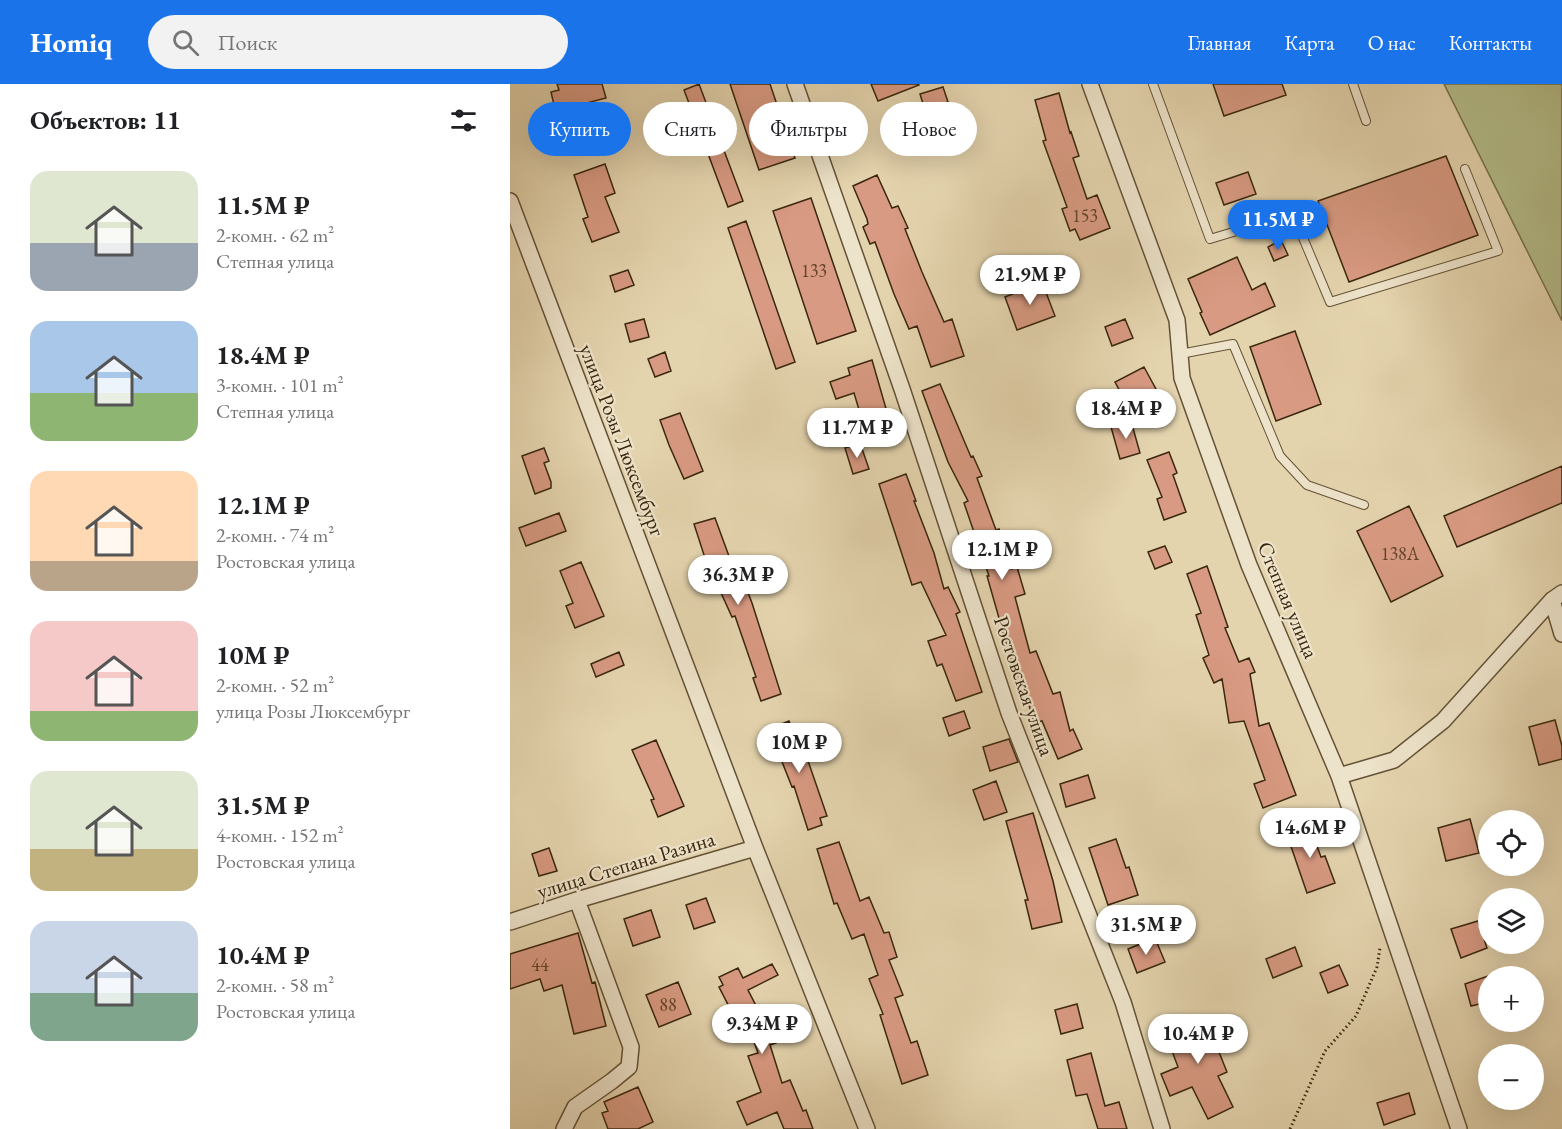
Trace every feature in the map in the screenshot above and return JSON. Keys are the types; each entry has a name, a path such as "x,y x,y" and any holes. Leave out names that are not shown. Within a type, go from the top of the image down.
{"street":[{"name":"Ростовская улица","path":"795,84 902,389 1009,713 1123,1002 1162,1129"},
{"name":"Степная улица","path":"1090,84 1177,320 1182,378 1249,565 1339,776 1459,1129"},
{"name":"улица Розы Люксембург","path":"510,201 755,848 867,1129"},
{"path":"1339,776 1394,760 1443,721 1557,596"},
{"path":"1557,596 1562,634"},
{"name":"улица Степана Разина","path":"510,922 755,848"},
{"path":"564,1129 575,1107 612,1082 629,1066 631,1047 577,900"}],"lane":[{"path":"1153,84 1210,239 1293,214 1330,303 1498,251 1465,169"},
{"path":"1353,84 1366,121"},
{"path":"1180,354 1233,344 1280,456 1307,485 1364,505"}],"path":[{"path":"1290,1129 1325,1051 1356,1016 1377,968 1380,946"}],"green space":[{"path":"1444,84 1562,84 1562,321"}],"building":[{"path":"557,84 602,84 606,98 591,102 553,102 551,92 559,90"},
{"path":"699,84 706,102 689,102 684,90"},
{"path":"730,84 770,84 776,102 749,102 749,140 737,102"},
{"path":"871,84 918,84 919,85 878,101"},
{"path":"1213,84 1282,84 1286,95 1224,116"},
{"path":"943,87 948,102 922,102 920,94"},
{"path":"1059,93 1079,156 1073,158 1087,199 1097,195 1110,228 1080,240 1075,229 1070,231 1062,209 1067,207 1043,141 1046,140 1035,100"},
{"path":"709,156 726,156 743,201 728,207"},
{"path":"754,156 794,156 795,158 759,170"},
{"path":"1446,156 1478,235 1349,282 1318,201"},
{"path":"605,164 615,193 605,197 619,232 592,242 583,219 588,217 574,175"},
{"path":"1248,172 1256,194 1224,205 1216,183"},
{"path":"877,175 892,208 898,206 908,228 905,229 922,272 944,322 952,319 964,356 931,367 917,326 909,329 875,242 870,244 863,227 868,224 867,219 853,186"},
{"path":"811,198 856,331 817,344 773,211"},
{"path":"746,221 795,362 776,369 728,228"},
{"path":"1281,240 1288,255 1274,261 1268,247"},
{"path":"1237,257 1252,290 1265,283 1275,306 1210,335 1188,279"},
{"path":"628,270 634,285 615,292 610,276"},
{"path":"1042,282 1055,316 1017,330 1005,297"},
{"path":"644,319 649,337 630,342 625,324"},
{"path":"1125,319 1133,338 1112,346 1105,327"},
{"path":"1295,331 1321,404 1276,421 1250,347"},
{"path":"665,352 671,371 655,377 648,359"},
{"path":"872,360 891,426 866,433 854,393 836,399 830,382 850,375 848,368"},
{"path":"1144,367 1157,391 1128,406 1115,382"},
{"path":"940,384 971,457 973,456 982,476 977,478 996,530 999,529 1012,569 1017,567 1025,594 1015,597 1030,653 1036,651 1053,694 1060,692 1070,731 1073,729 1082,749 1058,759 1042,721 1034,723 1023,683 1019,685 1009,661 1011,660 987,576 989,576 964,503 968,501 948,462 922,391"},
{"path":"680,413 703,471 684,479 660,420"},
{"path":"1131,421 1140,453 1120,459 1111,427"},
{"path":"860,443 869,469 853,474 845,448"},
{"path":"544,448 549,461 544,463 551,488 535,494 522,456"},
{"path":"1169,452 1177,473 1173,475 1186,512 1164,520 1157,499 1162,497 1147,460"},
{"path":"1562,466 1562,503 1457,547 1444,516"},
{"path":"906,474 944,589 948,587 960,612 956,614 982,692 956,701 942,664 937,666 928,641 946,635 921,582 912,585 879,484"},
{"path":"1409,506 1443,576 1391,602 1357,531"},
{"path":"559,513 566,531 526,546 519,528"},
{"path":"715,518 741,589 746,587 752,603 781,694 761,701 753,678 756,677 735,616 732,617 717,584 714,586 703,559 705,558 694,524"},
{"path":"1165,546 1172,562 1155,569 1148,552"},
{"path":"581,562 604,616 575,628 566,606 573,603 560,571"},
{"path":"1207,566 1228,627 1225,628 1239,662 1249,658 1255,672 1250,674 1259,726 1269,723 1296,795 1263,808 1254,784 1265,780 1244,721 1229,723 1222,679 1214,683 1203,658 1209,655 1196,615 1201,613 1187,574"},
{"path":"619,652 624,665 596,677 591,664"},
{"path":"964,711 970,728 949,736 943,718"},
{"path":"1555,720 1562,746 1562,759 1539,765 1529,727"},
{"path":"789,721 803,756 806,755 827,816 820,818 822,825 808,830 794,786 792,787 769,729"},
{"path":"1009,739 1018,762 990,771 983,747"},
{"path":"656,740 684,806 658,817 651,800 654,799 632,750"},
{"path":"1088,775 1095,798 1066,807 1060,784"},
{"path":"996,781 1007,812 984,820 973,790"},
{"path":"1033,813 1053,881 1062,922 1032,929 1025,900 1028,900 1006,821"},
{"path":"1470,819 1478,853 1446,861 1438,828"},
{"path":"1309,824 1321,857 1325,856 1335,883 1307,893 1286,832"},
{"path":"1116,839 1126,868 1129,867 1138,895 1108,905 1089,848"},
{"path":"839,842 860,901 869,897 884,933 889,932 897,957 889,960 903,995 895,998 911,1043 917,1041 928,1075 902,1084 880,1015 883,1014 869,979 878,975 864,934 852,939 837,903 834,904 817,849"},
{"path":"549,848 557,871 539,876 532,854"},
{"path":"706,898 715,922 694,929 686,905"},
{"path":"651,910 660,937 633,946 624,919"},
{"path":"1478,921 1478,951 1461,958 1451,929"},
{"path":"578,933 592,983 595,982 606,1026 574,1034 562,985 544,991 540,979 510,989 510,954"},
{"path":"1155,938 1165,962 1137,973 1128,949"},
{"path":"1295,947 1302,966 1273,978 1266,959"},
{"path":"772,964 778,975 748,990 767,1027 770,1026 776,1043 770,1045 782,1083 790,1080 813,1129 784,1129 777,1112 747,1125 737,1102 761,1092 748,1056 758,1053 747,1022 739,1026 719,987 723,985 719,977 738,968 743,978"},
{"path":"1339,965 1348,985 1328,993 1320,973"},
{"path":"1478,979 1478,1004 1471,1006 1465,984"},
{"path":"678,982 691,1014 659,1027 646,995"},
{"path":"1077,1004 1083,1028 1061,1034 1055,1010"},
{"path":"1213,1015 1223,1040 1215,1042 1227,1072 1218,1076 1233,1107 1208,1119 1192,1087 1170,1096 1161,1074 1178,1067 1165,1032"},
{"path":"1091,1053 1105,1106 1119,1102 1127,1129 1098,1129 1087,1094 1076,1096 1067,1060"},
{"path":"638,1087 653,1122 638,1129 608,1129 602,1113 608,1111 604,1102"},
{"path":"1409,1093 1415,1114 1384,1125 1377,1103"}]}
